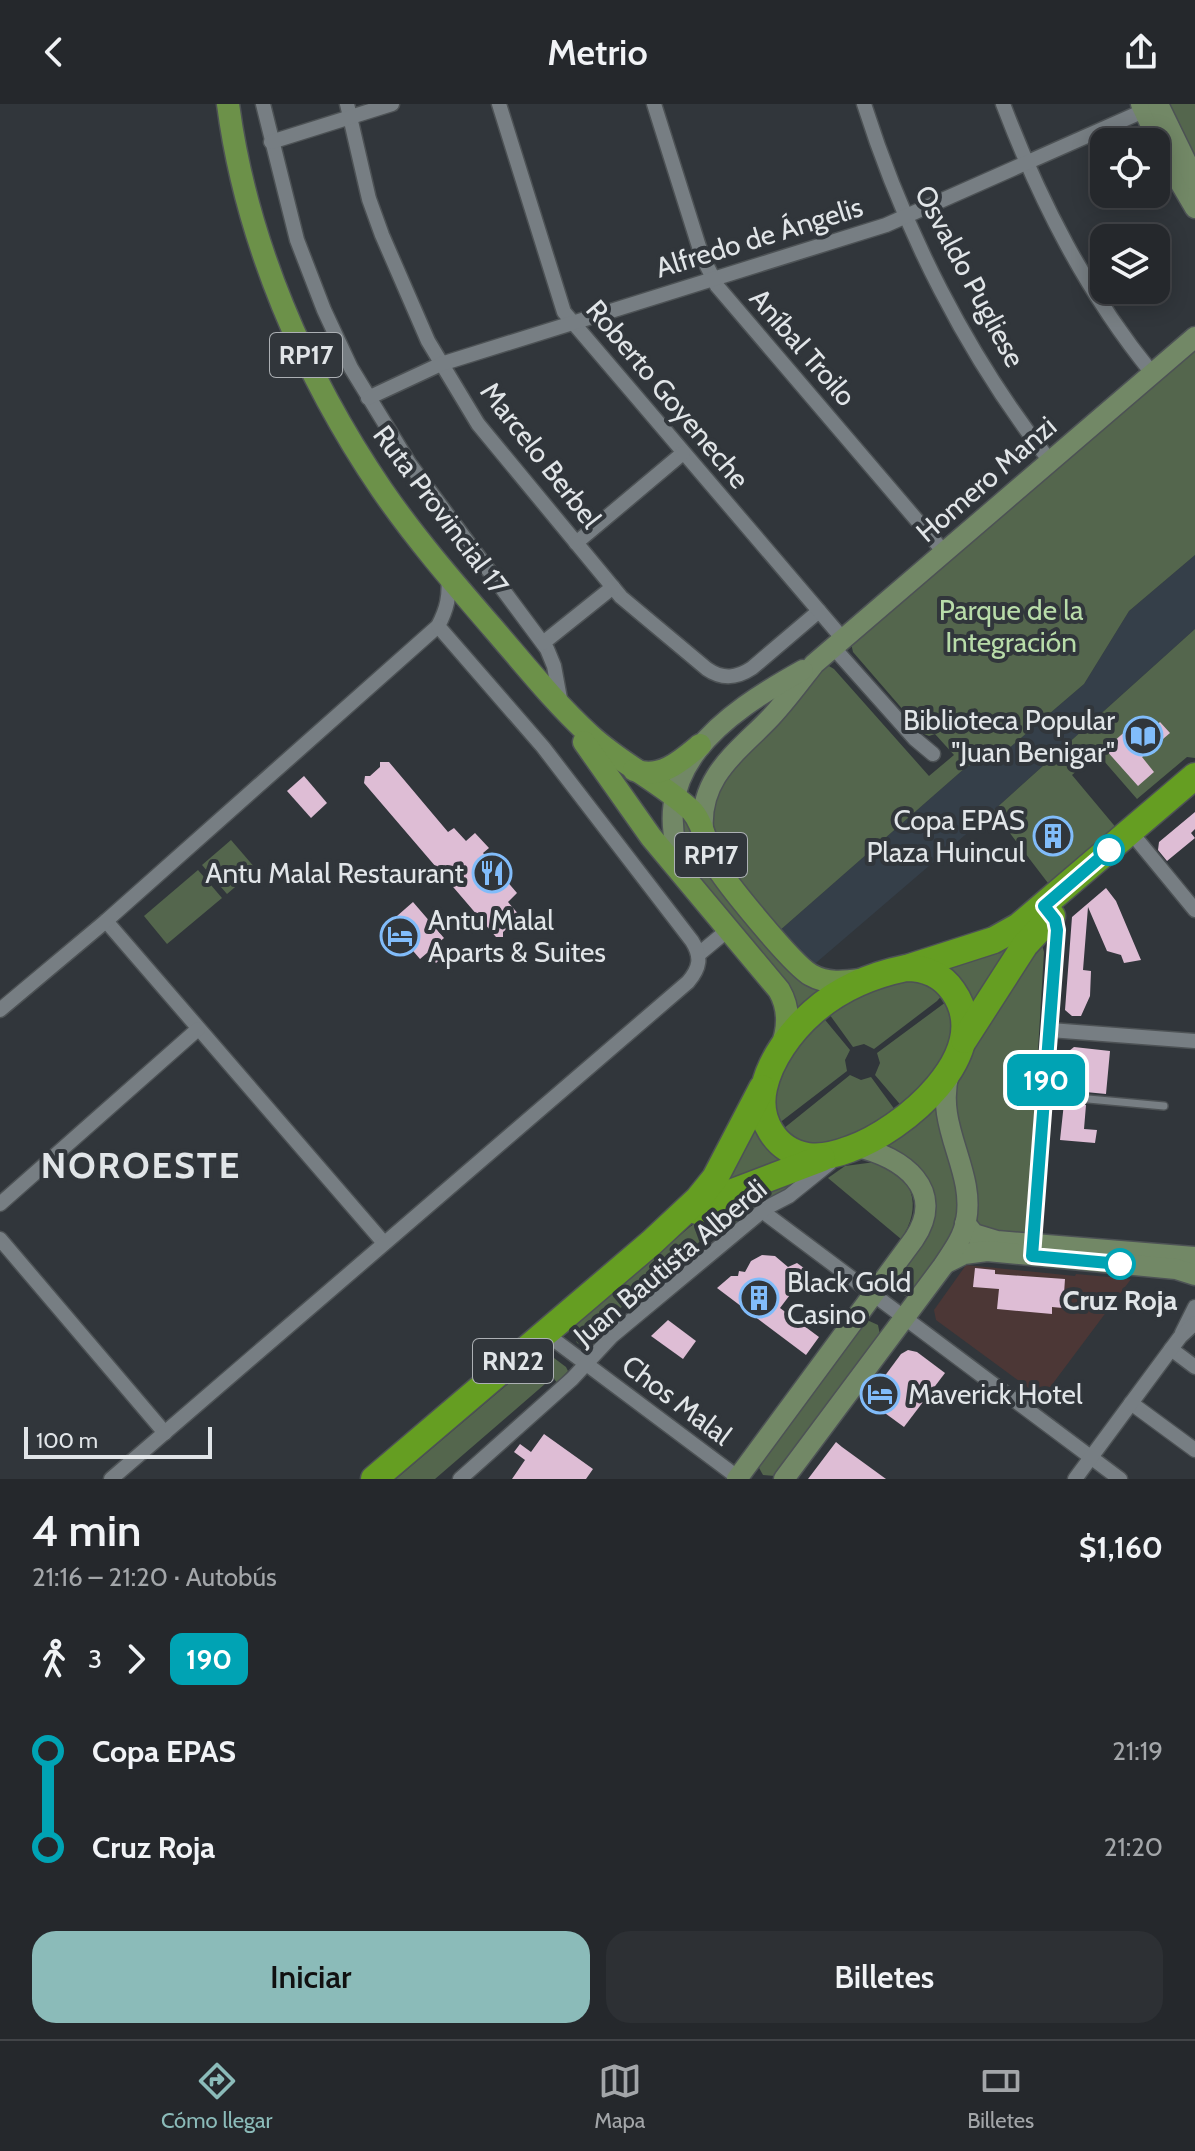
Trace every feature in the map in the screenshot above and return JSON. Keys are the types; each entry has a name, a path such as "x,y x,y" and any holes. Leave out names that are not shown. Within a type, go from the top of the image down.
{"highway":[{"name":"RN22","path":"651,1243 725,1195 844,1151 885,1133 910,1116 940,1083 1048,911 1195,776"},
{"name":"RN22","path":"374,1479 651,1243 698,1199 715,1178 780,1052 802,1022 820,1006 869,979 994,940 1048,911 1139,842 1195,794"},
{"path":"906,968 934,974 956,995 964,1023 957,1052"},
{"path":"764,1085 764,1117 776,1139 799,1154 808,1156 844,1151"}],"main road":[{"name":"Ruta Provincial 17","path":"228,104 238,160 257,230 295,332 331,405 384,492 448,577 561,707 599,744 692,811 720,872 804,970 819,979 837,982 869,979"},
{"path":"1150,106 1195,180"},
{"path":"1150,106 1168,162 1195,208"},
{"name":"Homero Manzi","path":"703,830 705,801 717,772 772,716 814,664 1195,337"},
{"name":"Homero Manzi","path":"694,888 677,846 674,820 676,798 686,768 700,745 745,704 814,664"},
{"name":"Ruta Provincial 17","path":"561,707 635,817 783,996 787,1020 780,1052"},
{"path":"633,770 645,773 663,771 700,745"},
{"path":"784,1479 943,1266 954,1250 965,1223 966,1190 945,1106 946,1084 957,1052"},
{"path":"738,1478 921,1228 926,1202 920,1184 904,1167 881,1153 844,1151"},
{"path":"965,1223 974,1234 1032,1250 1176,1269 1195,1275"},
{"path":"943,1266 957,1256 974,1252 1032,1250 1195,1257"}],"street":[{"path":"263,104 294,229 345,354 368,398 424,484 543,643 554,666 561,707"},
{"path":"271,142 349,111 392,104"},
{"name":"Roberto Goyeneche","path":"499,104 559,299 572,323 819,611 838,643 915,739 933,754"},
{"name":"Aníbal Troilo","path":"654,104 702,256 713,279 944,552"},
{"name":"Osvaldo Pugliese","path":"864,104 906,216 934,274 978,353 1050,461"},
{"path":"1003,104 1027,163 1077,265 1117,328 1152,373"},
{"name":"Alfredo de Ángelis","path":"368,398 441,364 906,216 1150,106"},
{"name":"Marcelo Berbel","path":"349,111 369,199 422,330 487,435 613,587 631,606 707,669 724,677 752,668 819,611"},
{"path":"576,543 683,453"},
{"path":"0,1010 106,921 438,626 448,601 448,577"},
{"path":"543,643 613,587"},
{"path":"111,1479 688,982 697,969 699,954 692,941 543,747 438,626"},
{"path":"1139,842 1195,910"},
{"path":"1032,1250 1057,930 1048,911"},
{"path":"106,921 384,1243"},
{"path":"699,954 729,929"},
{"path":"0,1204 198,1029"},
{"path":"1050,1030 1195,1041"},
{"name":"Juan Bautista Alberdi","path":"460,1479 565,1386 612,1336 762,1211 789,1196 844,1151"},
{"path":"762,1211 1120,1479"},
{"path":"0,1239 165,1433"},
{"path":"1176,1343 1195,1307"},
{"path":"1075,1479 1176,1343 1195,1323"},
{"name":"Chos Malal","path":"545,1333 738,1478"},
{"path":"1176,1343 1195,1367"},
{"path":"1131,1403 1195,1450"}],"lane":[{"path":"1045,1095 1164,1106"}],"shaded area":[{"path":"1195,555 1195,629 993,811 810,968 778,932 965,768 974,763 993,762 1084,684 1129,611"},
{"path":"966,1265 1131,1279 1042,1398 936,1320 934,1310"}],"green space":[{"path":"1167,104 1195,104 1195,161"},
{"name":"Parque de la Integración","path":"1195,347 1195,555 1129,611 1084,684 993,762 974,763 965,768 778,932 729,875 712,839 715,789 829,666 929,776 954,755 935,734 924,734 853,652 851,643"},
{"path":"1195,629 1195,758 1187,757 1137,799 1097,753 1072,775 1118,830 1051,887 993,811"},
{"path":"684,811 822,991 798,1015 700,885 684,844"},
{"path":"231,840 256,869 227,894 202,865"},
{"path":"198,870 222,898 167,944 144,916"},
{"path":"1034,945 1042,945 1044,952 1027,1231 1024,1235 976,1231 952,1117 954,1079"},
{"path":"1008,949 976,1008 932,966"},
{"path":"911,976 945,992 874,1049 864,1044 853,1047 827,1011 832,1006"},
{"path":"950,999 953,1045 904,1109 875,1075 880,1063 877,1053"},
{"path":"821,1015 850,1050 845,1060 847,1071 774,1127 775,1077"},
{"path":"850,1075 861,1080 871,1077 898,1114 826,1150 778,1133"},
{"path":"938,1099 959,1189 958,1227 912,1294 905,1296 896,1292 893,1283 931,1223 935,1198 927,1182 883,1146"},
{"path":"751,1121 798,1159 727,1183"},
{"path":"875,1162 899,1174 911,1193 912,1215 901,1239 828,1178 845,1166"},
{"path":"791,1183 789,1189 759,1205 725,1233 716,1228 592,1332 602,1338 587,1348 577,1343 573,1331 579,1320 691,1226 707,1216"},
{"path":"867,1320 878,1325 880,1335 775,1476 763,1475 758,1466 862,1322"},
{"path":"550,1355 568,1371 557,1383 553,1377 435,1479 396,1479 541,1356"}],"building":[{"path":"1143,716 1153,728 1160,722 1170,733 1142,757 1154,772 1138,786 1105,749"},
{"path":"380,762 389,762 448,832 454,828 466,841 475,833 489,848 483,853 517,893 508,902 520,916 518,924 514,923 503,932 503,937 496,937 364,783 365,776 370,776 380,767"},
{"path":"304,776 327,803 311,818 287,791"},
{"path":"1195,812 1195,829 1191,833 1195,838 1167,861 1158,850 1159,842"},
{"name":"Copa EPAS Plaza Huincul","path":"1053,826 1061,829 1064,837 1061,845 1053,848 1045,845 1042,837 1045,829"},
{"path":"1106,888 1116,901 1141,960 1124,963 1121,955 1107,951 1088,907 1083,970 1091,971 1090,996 1081,1016 1072,1016 1065,1010 1072,917"},
{"path":"413,902 444,938 437,944 446,954 436,963 427,953 420,959 389,923"},
{"path":"1074,1047 1110,1051 1106,1094 1065,1090 1069,1051"},
{"path":"1064,1103 1086,1105 1084,1129 1097,1130 1095,1143 1060,1140"},
{"name":"Black Gold Casino","path":"762,1255 775,1256 788,1267 797,1263 808,1271 780,1308 819,1337 806,1355 717,1288 731,1276 738,1276 739,1271 745,1272 751,1261"},
{"path":"975,1268 995,1270 995,1274 1065,1279 1063,1308 1052,1307 1052,1314 997,1309 999,1289 973,1287"},
{"path":"668,1320 696,1341 683,1359 651,1336"},
{"path":"908,1350 917,1352 945,1373 904,1427 867,1400 901,1354"},
{"path":"544,1434 593,1469 586,1479 512,1479 525,1460 514,1452 520,1444 531,1452"},
{"path":"836,1442 842,1447 886,1479 808,1479"}],"bus line":[{"name":"190","path":"1109,850 1044,906 1055,920 1057,930 1032,1256 1120,1264"}],"place":[{"name":"Biblioteca Popular \"Juan Benigar\"","path":"1143,736"},
{"name":"Copa EPAS Plaza Huincul","path":"1053,836"},
{"name":"Antu Malal Restaurant","path":"492,873"},
{"name":"Antu Malal Aparts & Suites","path":"400,936"},
{"name":"Cruz Roja","path":"1120,1264"},
{"name":"Black Gold Casino","path":"759,1298"},
{"name":"Maverick Hotel","path":"880,1394"}],"district":[{"name":"NOROESTE","path":"141,1165"}]}
